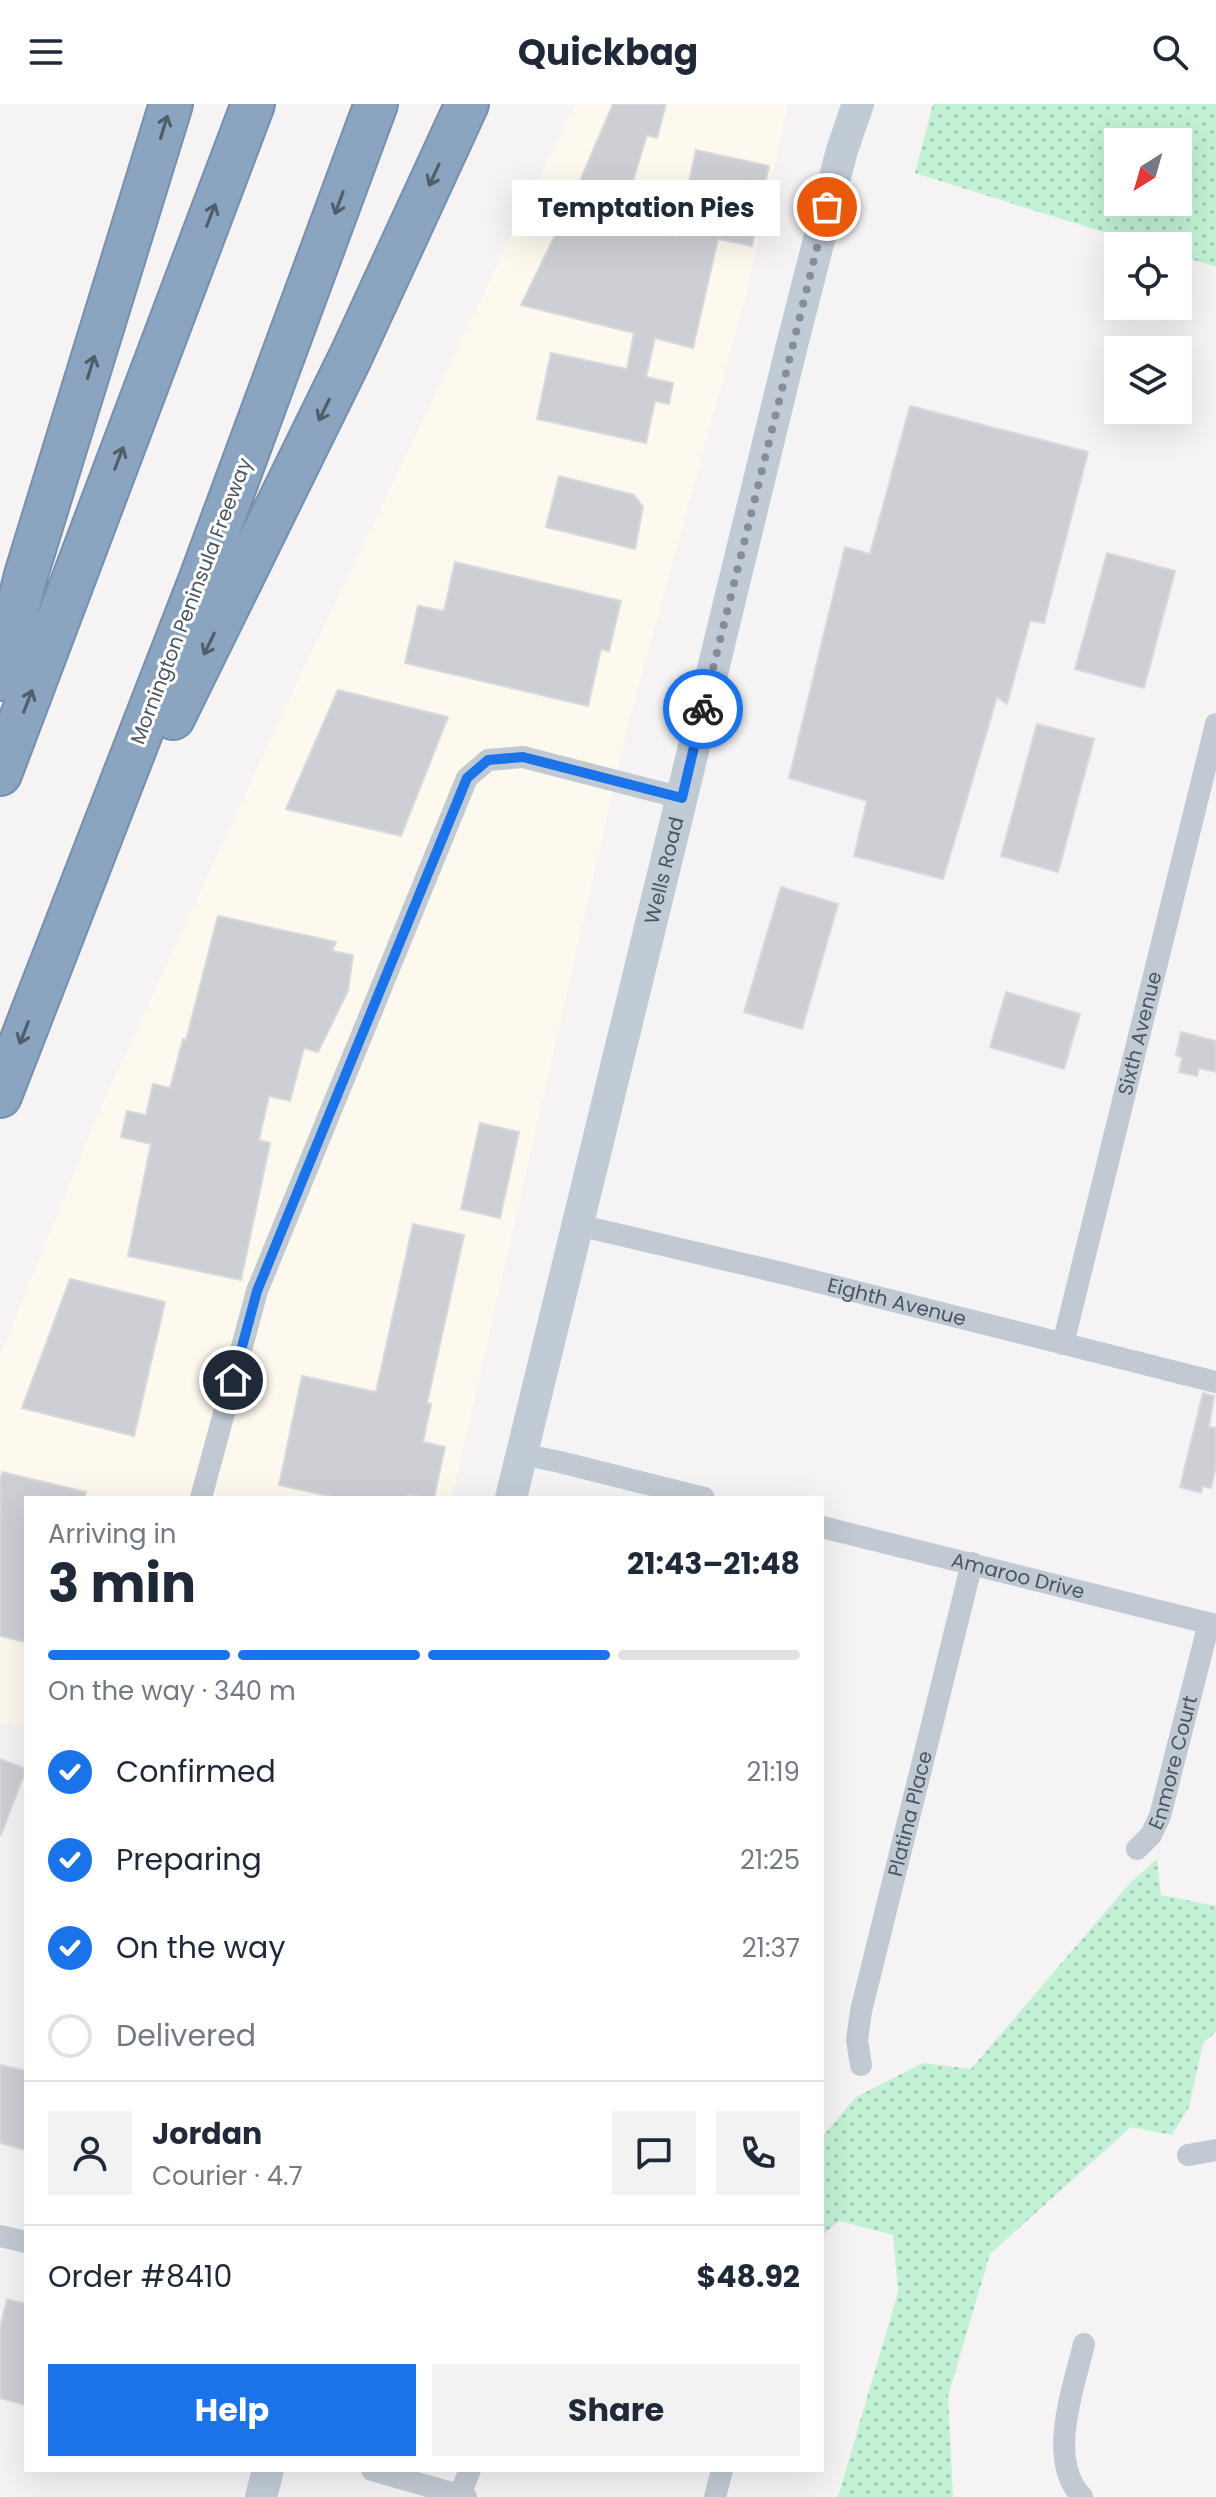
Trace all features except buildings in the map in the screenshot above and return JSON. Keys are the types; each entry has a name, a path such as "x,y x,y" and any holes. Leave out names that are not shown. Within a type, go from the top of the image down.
{"highway":[{"path":"0,679 26,575 171,104"},
{"path":"0,774 253,104"},
{"name":"Mornington Peninsula Freeway","path":"0,1096 201,578 376,104"},
{"path":"49,971 350,358 467,104"}],"main road":[{"name":"Wells Road","path":"511,1496 794,333 842,150 858,104"},
{"path":"261,2497 267,2472"}],"street":[{"name":"Sixth Avenue","path":"1063,1344 1216,724"},
{"path":"202,1496 257,1291 467,778 488,760 523,757 682,798"},
{"name":"Eighth Avenue","path":"578,1225 1216,1382"},
{"path":"521,1454 696,1496"},
{"name":"Amaroo Drive","path":"824,1527 1212,1624"},
{"name":"Platina Place","path":"861,2065 857,2040 861,2011 972,1563"},
{"name":"Enmore Court","path":"1137,1849 1151,1835 1160,1816 1212,1624"},
{"path":"1188,2155 1216,2150"},
{"path":"0,2236 24,2242"},
{"path":"1082,2497 1066,2467 1063,2444 1084,2344"},
{"path":"379,2472 463,2496 469,2472"},
{"path":"715,2497 721,2472"}],"shaded area":[{"path":"575,104 788,104 747,292 628,725 452,1496 24,1496 24,1728 0,1722 0,1356 97,1116 299,678"}],"green space":[{"path":"933,104 1216,104 1216,267 1192,259 1192,232 1104,232 915,173"},
{"path":"1157,1859 1161,1895 1216,1906 1216,2032 1203,2043 1189,2107 1172,2135 1131,2127 990,2254 948,2396 953,2497 838,2497 898,2292 893,2235 839,2221 824,2233 824,2135 856,2097 923,2063 971,2069 1130,1883"}],"way so far":[{"path":"703,709 827,207"}],"place":[{"name":"Temptation Pies","path":"827,207"}],"route":[{"path":"233,1380 257,1291 467,778 488,760 523,757 682,798 703,709"}]}
